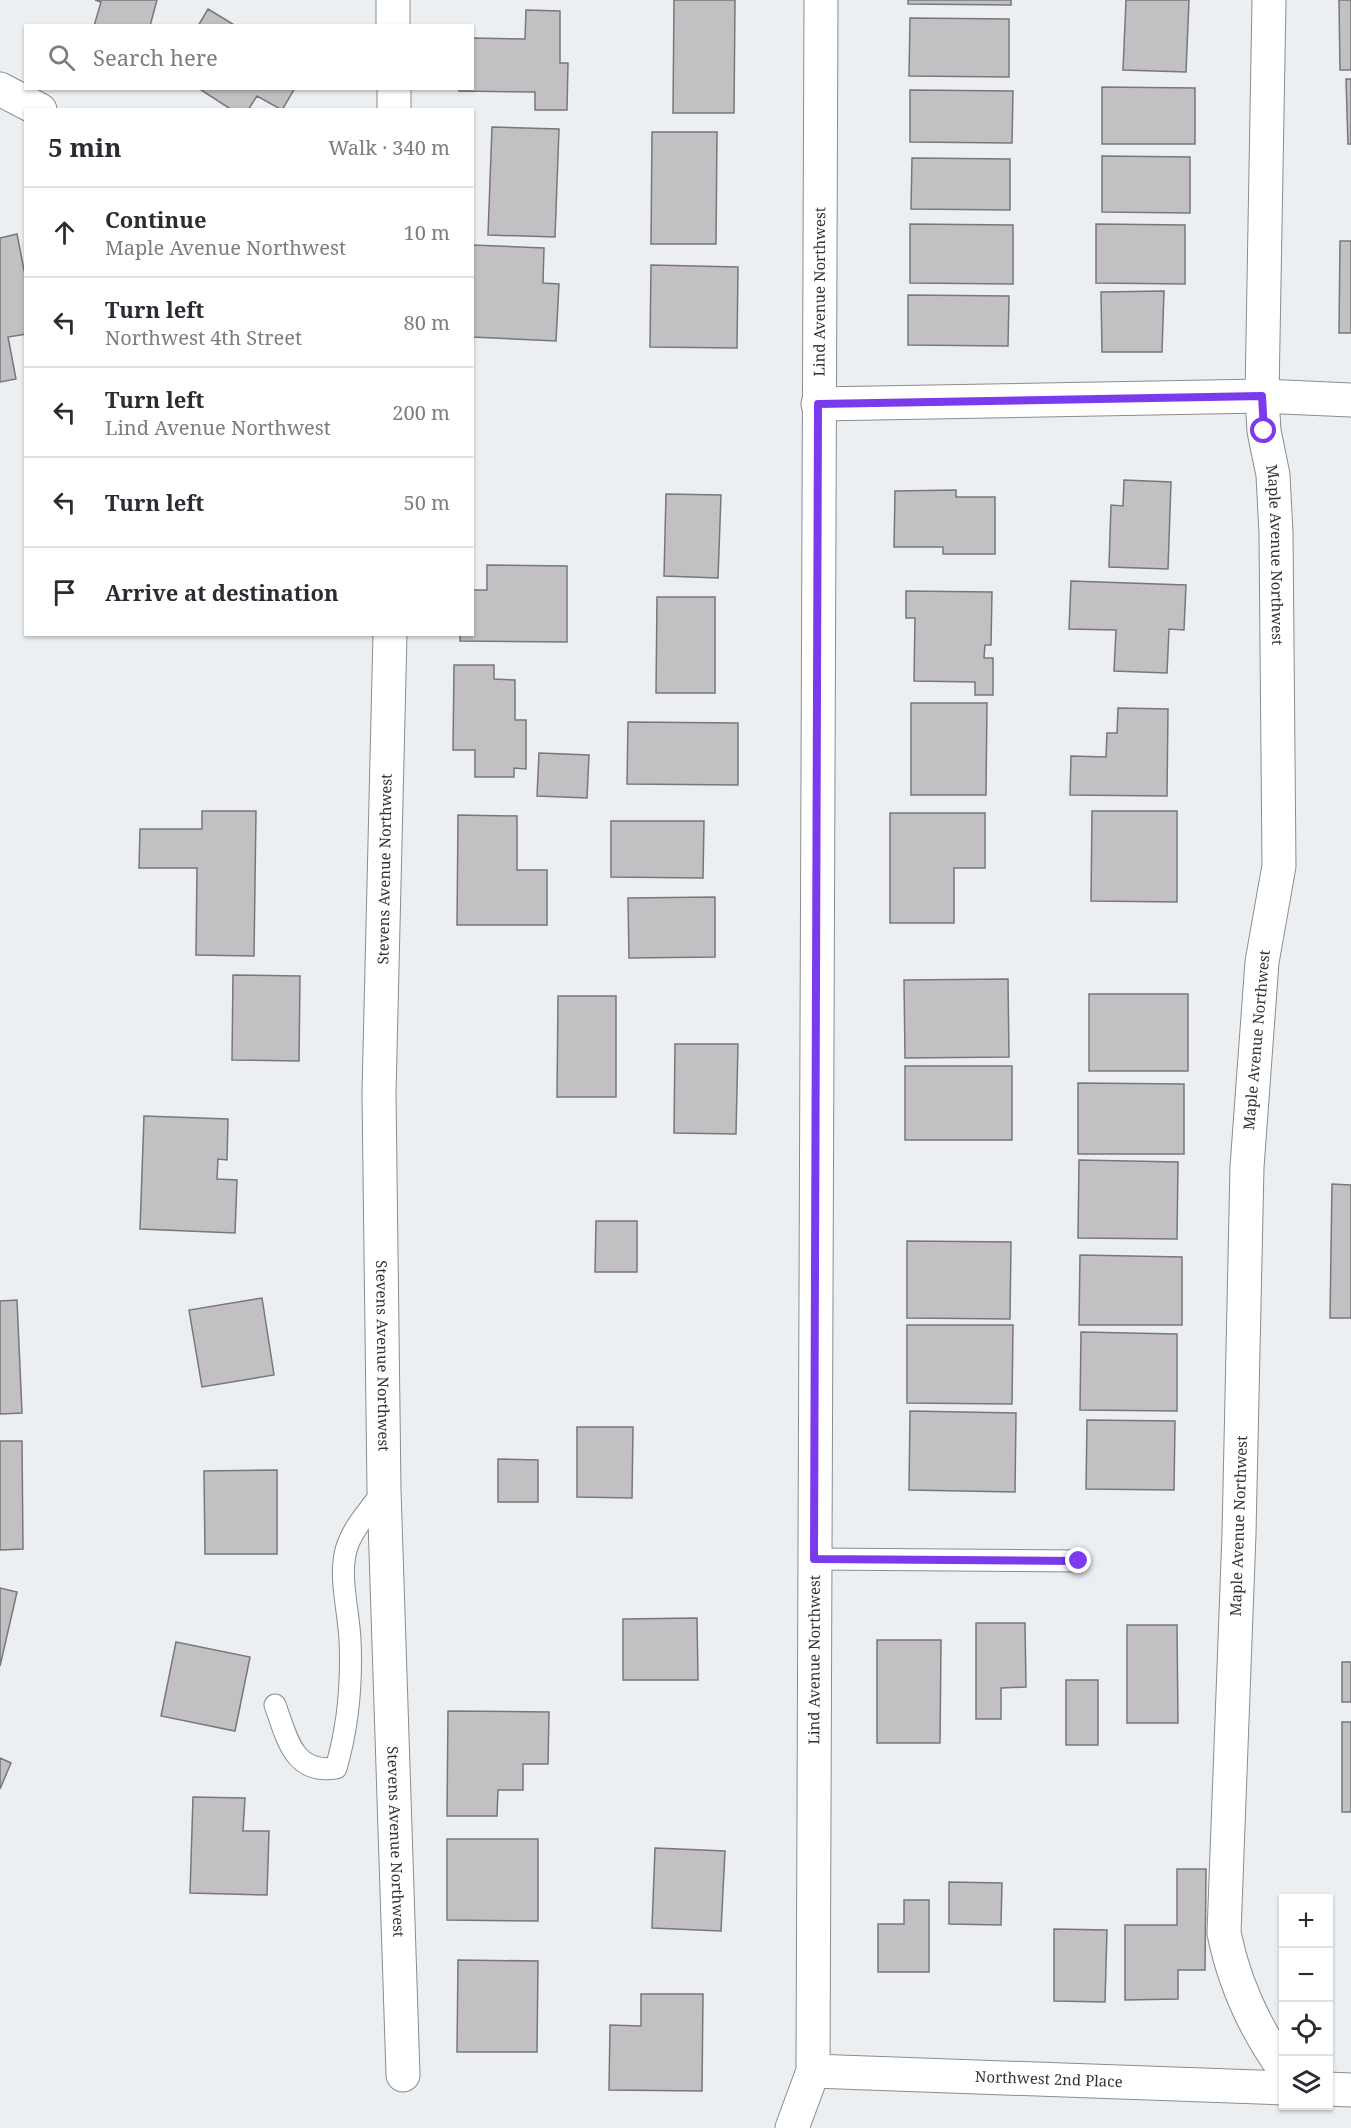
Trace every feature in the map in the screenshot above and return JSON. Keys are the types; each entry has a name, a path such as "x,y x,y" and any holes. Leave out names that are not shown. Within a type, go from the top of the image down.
{"street":[{"path":"393,0 393,24"},
{"name":"Lind Avenue Northwest","path":"792,2128 813,2071 821,0"},
{"name":"Maple Avenue Northwest","path":"1269,0 1262,396 1264,431 1273,474 1276,533 1279,867 1262,962 1247,1167 1239,1534 1224,1933 1231,1969 1248,2010 1279,2061"},
{"path":"0,88 36,108"},
{"path":"393,90 394,108"},
{"path":"818,404 1262,396 1351,400"},
{"name":"Stevens Avenue Northwest","path":"390,636 380,1094 384,1491 403,2075"},
{"name":"Northwest 2nd Place","path":"813,2071 1279,2088"},
{"path":"1333,2089 1351,2090"}],"lane":[{"path":"275,1705 292,1750 307,1766 321,1771 336,1768 346,1736 350,1642 344,1568 347,1545 384,1491"},
{"path":"814,1559 1079,1561"}],"building":[{"path":"95,0 157,0 151,24 95,24 101,2"},
{"path":"674,0 735,0 734,113 673,113"},
{"path":"908,0 1011,0 1011,5 908,4"},
{"path":"1126,0 1189,0 1186,72 1123,70"},
{"path":"1339,0 1351,0 1351,70 1340,70"},
{"path":"208,9 233,24 199,24"},
{"path":"526,10 560,11 560,63 568,63 567,110 535,110 535,92 459,91 474,90 474,38 525,39"},
{"path":"910,18 1009,19 1009,77 909,76"},
{"path":"1346,79 1351,79 1351,144 1348,144"},
{"path":"1102,87 1195,88 1195,144 1102,144"},
{"path":"201,90 294,90 283,108 278,108 257,96 249,108 229,108"},
{"path":"910,90 1013,91 1012,143 910,142"},
{"path":"492,127 559,129 555,237 488,235"},
{"path":"652,132 717,132 716,244 651,244"},
{"path":"1102,156 1190,157 1190,213 1102,212"},
{"path":"912,158 1010,159 1010,210 911,209"},
{"path":"910,224 1013,225 1013,284 910,283"},
{"path":"1096,224 1185,225 1185,284 1096,283"},
{"path":"17,234 24,270 24,334 8,337 16,379 0,382 0,238"},
{"path":"1340,241 1351,241 1351,333 1339,333"},
{"path":"474,245 544,248 543,283 559,284 556,341 474,337"},
{"path":"651,265 738,267 737,348 650,347"},
{"path":"1164,291 1162,352 1102,352 1101,292"},
{"path":"908,295 1009,296 1008,346 908,345"},
{"path":"1124,480 1171,482 1168,569 1109,567 1111,505 1123,506"},
{"path":"956,490 956,497 995,497 995,554 943,554 943,547 894,547 895,491"},
{"path":"666,494 721,495 718,578 664,576"},
{"path":"487,565 567,566 567,642 460,641 460,636 474,636 474,590 487,590"},
{"path":"1071,581 1186,585 1184,630 1169,629 1167,673 1114,671 1116,630 1069,629"},
{"path":"906,591 992,592 991,645 985,645 984,658 993,658 993,695 975,695 975,682 914,681 915,618 906,618"},
{"path":"657,597 715,597 715,693 656,693"},
{"path":"454,665 494,665 494,679 515,680 515,720 526,720 526,769 514,768 514,777 475,777 475,750 453,750"},
{"path":"911,703 987,703 986,795 911,795"},
{"path":"1118,708 1168,709 1167,796 1070,795 1071,756 1106,757 1107,733 1117,733"},
{"path":"628,722 738,723 738,785 627,784"},
{"path":"539,753 589,755 587,798 537,796"},
{"path":"202,811 256,811 254,956 196,955 197,868 139,868 140,829 202,829"},
{"path":"1092,811 1177,811 1177,902 1091,901"},
{"path":"890,813 985,813 985,868 954,868 954,923 890,923"},
{"path":"458,815 517,816 517,870 547,870 547,925 457,925"},
{"path":"611,821 704,821 703,878 611,877"},
{"path":"715,897 715,957 629,958 628,898"},
{"path":"233,975 300,976 299,1061 232,1060"},
{"path":"1008,979 1009,1057 905,1058 904,980"},
{"path":"1089,994 1188,994 1188,1071 1089,1071"},
{"path":"558,996 616,996 616,1097 557,1097"},
{"path":"675,1044 738,1044 736,1134 674,1133"},
{"path":"905,1066 1012,1066 1012,1140 905,1140"},
{"path":"1078,1083 1184,1084 1184,1154 1078,1154"},
{"path":"144,1116 228,1119 227,1160 218,1159 217,1179 237,1180 235,1233 140,1229"},
{"path":"1079,1160 1178,1162 1177,1239 1078,1238"},
{"path":"1332,1184 1351,1185 1351,1318 1330,1318"},
{"path":"596,1221 637,1221 637,1272 595,1272"},
{"path":"907,1241 1011,1242 1010,1319 907,1318"},
{"path":"1080,1255 1182,1257 1182,1325 1079,1325"},
{"path":"262,1298 274,1375 202,1387 189,1310"},
{"path":"17,1300 22,1413 0,1414 0,1301"},
{"path":"907,1325 1013,1325 1012,1404 907,1403"},
{"path":"1081,1332 1177,1334 1177,1411 1080,1410"},
{"path":"910,1411 1016,1413 1015,1492 909,1490"},
{"path":"1087,1420 1175,1421 1174,1490 1086,1489"},
{"path":"577,1427 633,1427 632,1498 577,1497"},
{"path":"0,1441 22,1441 23,1549 0,1550"},
{"path":"498,1459 538,1460 538,1502 498,1502"},
{"path":"277,1470 277,1554 205,1554 204,1471"},
{"path":"0,1588 17,1592 0,1666"},
{"path":"697,1618 698,1680 623,1680 623,1619"},
{"path":"976,1623 1025,1623 1026,1687 1001,1688 1001,1719 976,1719"},
{"path":"1127,1625 1177,1625 1178,1723 1127,1723"},
{"path":"877,1640 941,1640 940,1743 877,1743"},
{"path":"176,1642 250,1657 235,1731 161,1716"},
{"path":"1342,1662 1351,1662 1351,1702 1342,1702"},
{"path":"1066,1680 1098,1680 1098,1745 1066,1745"},
{"path":"448,1711 549,1712 548,1764 523,1764 523,1790 498,1790 497,1816 447,1816"},
{"path":"1342,1722 1351,1722 1351,1812 1342,1812"},
{"path":"0,1758 11,1763 0,1789"},
{"path":"193,1797 245,1798 243,1831 269,1831 267,1895 190,1893"},
{"path":"447,1839 538,1839 538,1921 447,1920"},
{"path":"655,1848 725,1851 721,1931 652,1928"},
{"path":"1177,1869 1206,1869 1205,1970 1178,1970 1178,1999 1125,2000 1125,1925 1177,1925"},
{"path":"949,1882 1002,1883 1001,1925 949,1924"},
{"path":"904,1900 929,1900 929,1972 878,1972 878,1924 904,1924"},
{"path":"1054,1929 1107,1930 1105,2002 1054,2001"},
{"path":"458,1960 538,1961 537,2052 457,2052"},
{"path":"641,1994 703,1994 702,2091 609,2090 610,2025 641,2026"}],"route":[{"path":"1079,1561 814,1559 818,404 1262,396 1264,431"}]}
